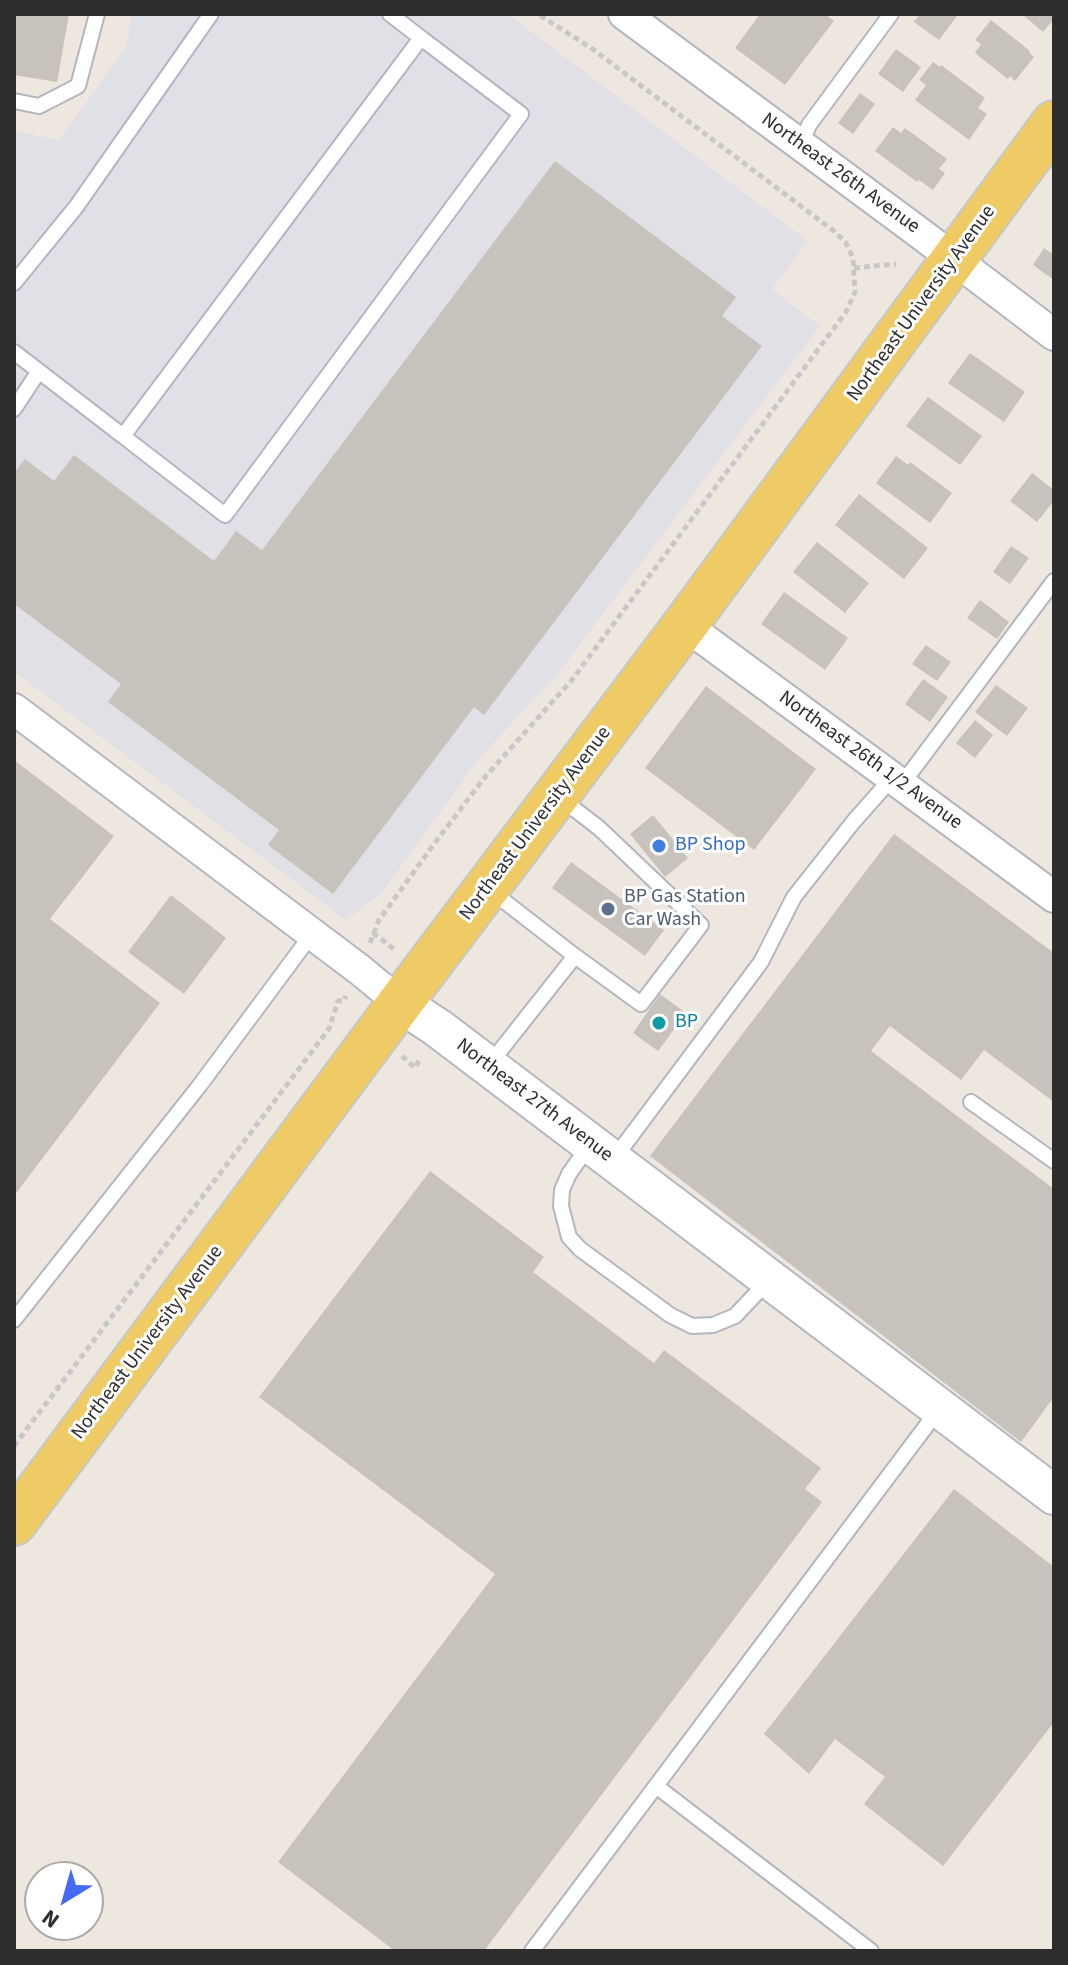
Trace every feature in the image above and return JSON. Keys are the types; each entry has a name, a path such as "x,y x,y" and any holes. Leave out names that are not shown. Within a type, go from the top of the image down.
{"main road":[{"name":"Northeast University Avenue","path":"14,1523 685,625 1054,123"}],"street":[{"name":"Northeast 26th Avenue","path":"624,14 1054,335"},
{"name":"Northeast 26th 1/2 Avenue","path":"685,625 1054,897"},
{"name":"Northeast 27th Avenue","path":"14,709 1054,1495"}],"lane":[{"path":"14,101 39,106 78,86 97,14"},
{"path":"14,283 76,207 211,14"},
{"path":"14,352 225,515 521,114 390,14"},
{"path":"801,146 809,125 891,14"},
{"path":"123,436 421,38"},
{"path":"14,409 39,371"},
{"path":"769,1280 735,1316 713,1325 692,1326 670,1315 580,1249 569,1237 561,1206 562,1190 569,1174 601,1152 761,962 794,897 854,821 898,781 1054,581"},
{"path":"488,889 641,1004 701,925 599,828 557,796"},
{"path":"14,1320 200,1085 312,934"},
{"path":"488,1066 575,956"},
{"path":"971,1102 1054,1161"},
{"path":"532,1951 939,1408"},
{"path":"656,1786 871,1951"}],"path":[{"path":"373,933 379,920 485,777 571,681 846,312 855,292 853,258 846,243 834,231 591,48 538,14"},
{"path":"854,268 896,264"},
{"path":"14,1446 329,1029 338,1001 344,1001"}],"shaded area":[{"path":"132,14 508,14 808,241 772,289 820,326 560,671 478,760 381,894 346,920 14,672 14,131 59,140 126,47"}],"building":[{"path":"14,14 69,14 57,82 14,75"},
{"path":"760,14 825,14 834,21 785,85 735,48"},
{"path":"920,14 957,16 939,40 914,22"},
{"path":"1022,14 1054,14 1054,19 1043,32"},
{"path":"991,20 1034,57 1015,81 975,53 981,44 975,40"},
{"path":"896,49 921,67 903,92 878,74"},
{"path":"933,62 985,98 978,108 987,114 969,140 915,100 926,85 919,80"},
{"path":"860,93 875,104 853,134 838,123"},
{"path":"893,127 901,133 905,128 947,159 939,169 945,173 933,190 875,151"},
{"path":"555,161 736,297 722,316 762,346 484,715 474,707 333,894 268,845 279,830 108,702 121,684 14,604 14,473 25,459 54,481 74,455 214,561 236,531 262,550"},
{"path":"1044,248 1051,253 1054,249 1054,280 1033,265"},
{"path":"970,353 1025,392 1004,422 948,383"},
{"path":"928,397 982,436 960,465 906,426"},
{"path":"896,456 908,465 910,462 952,493 930,523 876,483"},
{"path":"1032,473 1054,490 1054,501 1037,522 1010,501"},
{"path":"859,494 928,548 904,579 835,525"},
{"path":"817,542 869,583 845,613 793,572"},
{"path":"1011,546 1029,558 1010,584 993,572"},
{"path":"784,592 848,638 825,670 761,624"},
{"path":"980,600 1009,622 997,639 967,618"},
{"path":"926,645 951,662 937,681 912,664"},
{"path":"923,679 948,697 930,722 905,704"},
{"path":"996,685 1028,708 1007,736 975,712"},
{"path":"706,686 816,769 754,850 645,768"},
{"path":"975,720 993,735 975,758 956,743"},
{"path":"14,760 114,836 50,919 160,1003 14,1196"},
{"name":"BP Shop","path":"653,815 688,858 665,877 630,834"},
{"path":"894,834 1054,953 1054,1102 984,1050 961,1080 890,1026 871,1051 1054,1189 1054,1397 1021,1442 650,1156"},
{"name":"BP Gas Station Car Wash","path":"571,862 664,930 645,956 552,888"},
{"path":"171,895 226,938 184,994 128,952"},
{"name":"BP","path":"660,994 686,1013 658,1051 633,1033"},
{"path":"430,1171 544,1257 533,1272 654,1363 664,1350 821,1468 805,1489 822,1502 484,1951 395,1951 278,1862 495,1574 259,1397"},
{"path":"954,1489 1054,1567 1054,1722 943,1866 864,1804 885,1777 835,1739 809,1774 764,1734"}],"place":[{"name":"BP Shop","path":"659,846"},
{"name":"BP Gas Station Car Wash","path":"608,909"},
{"name":"BP","path":"659,1023"}]}
